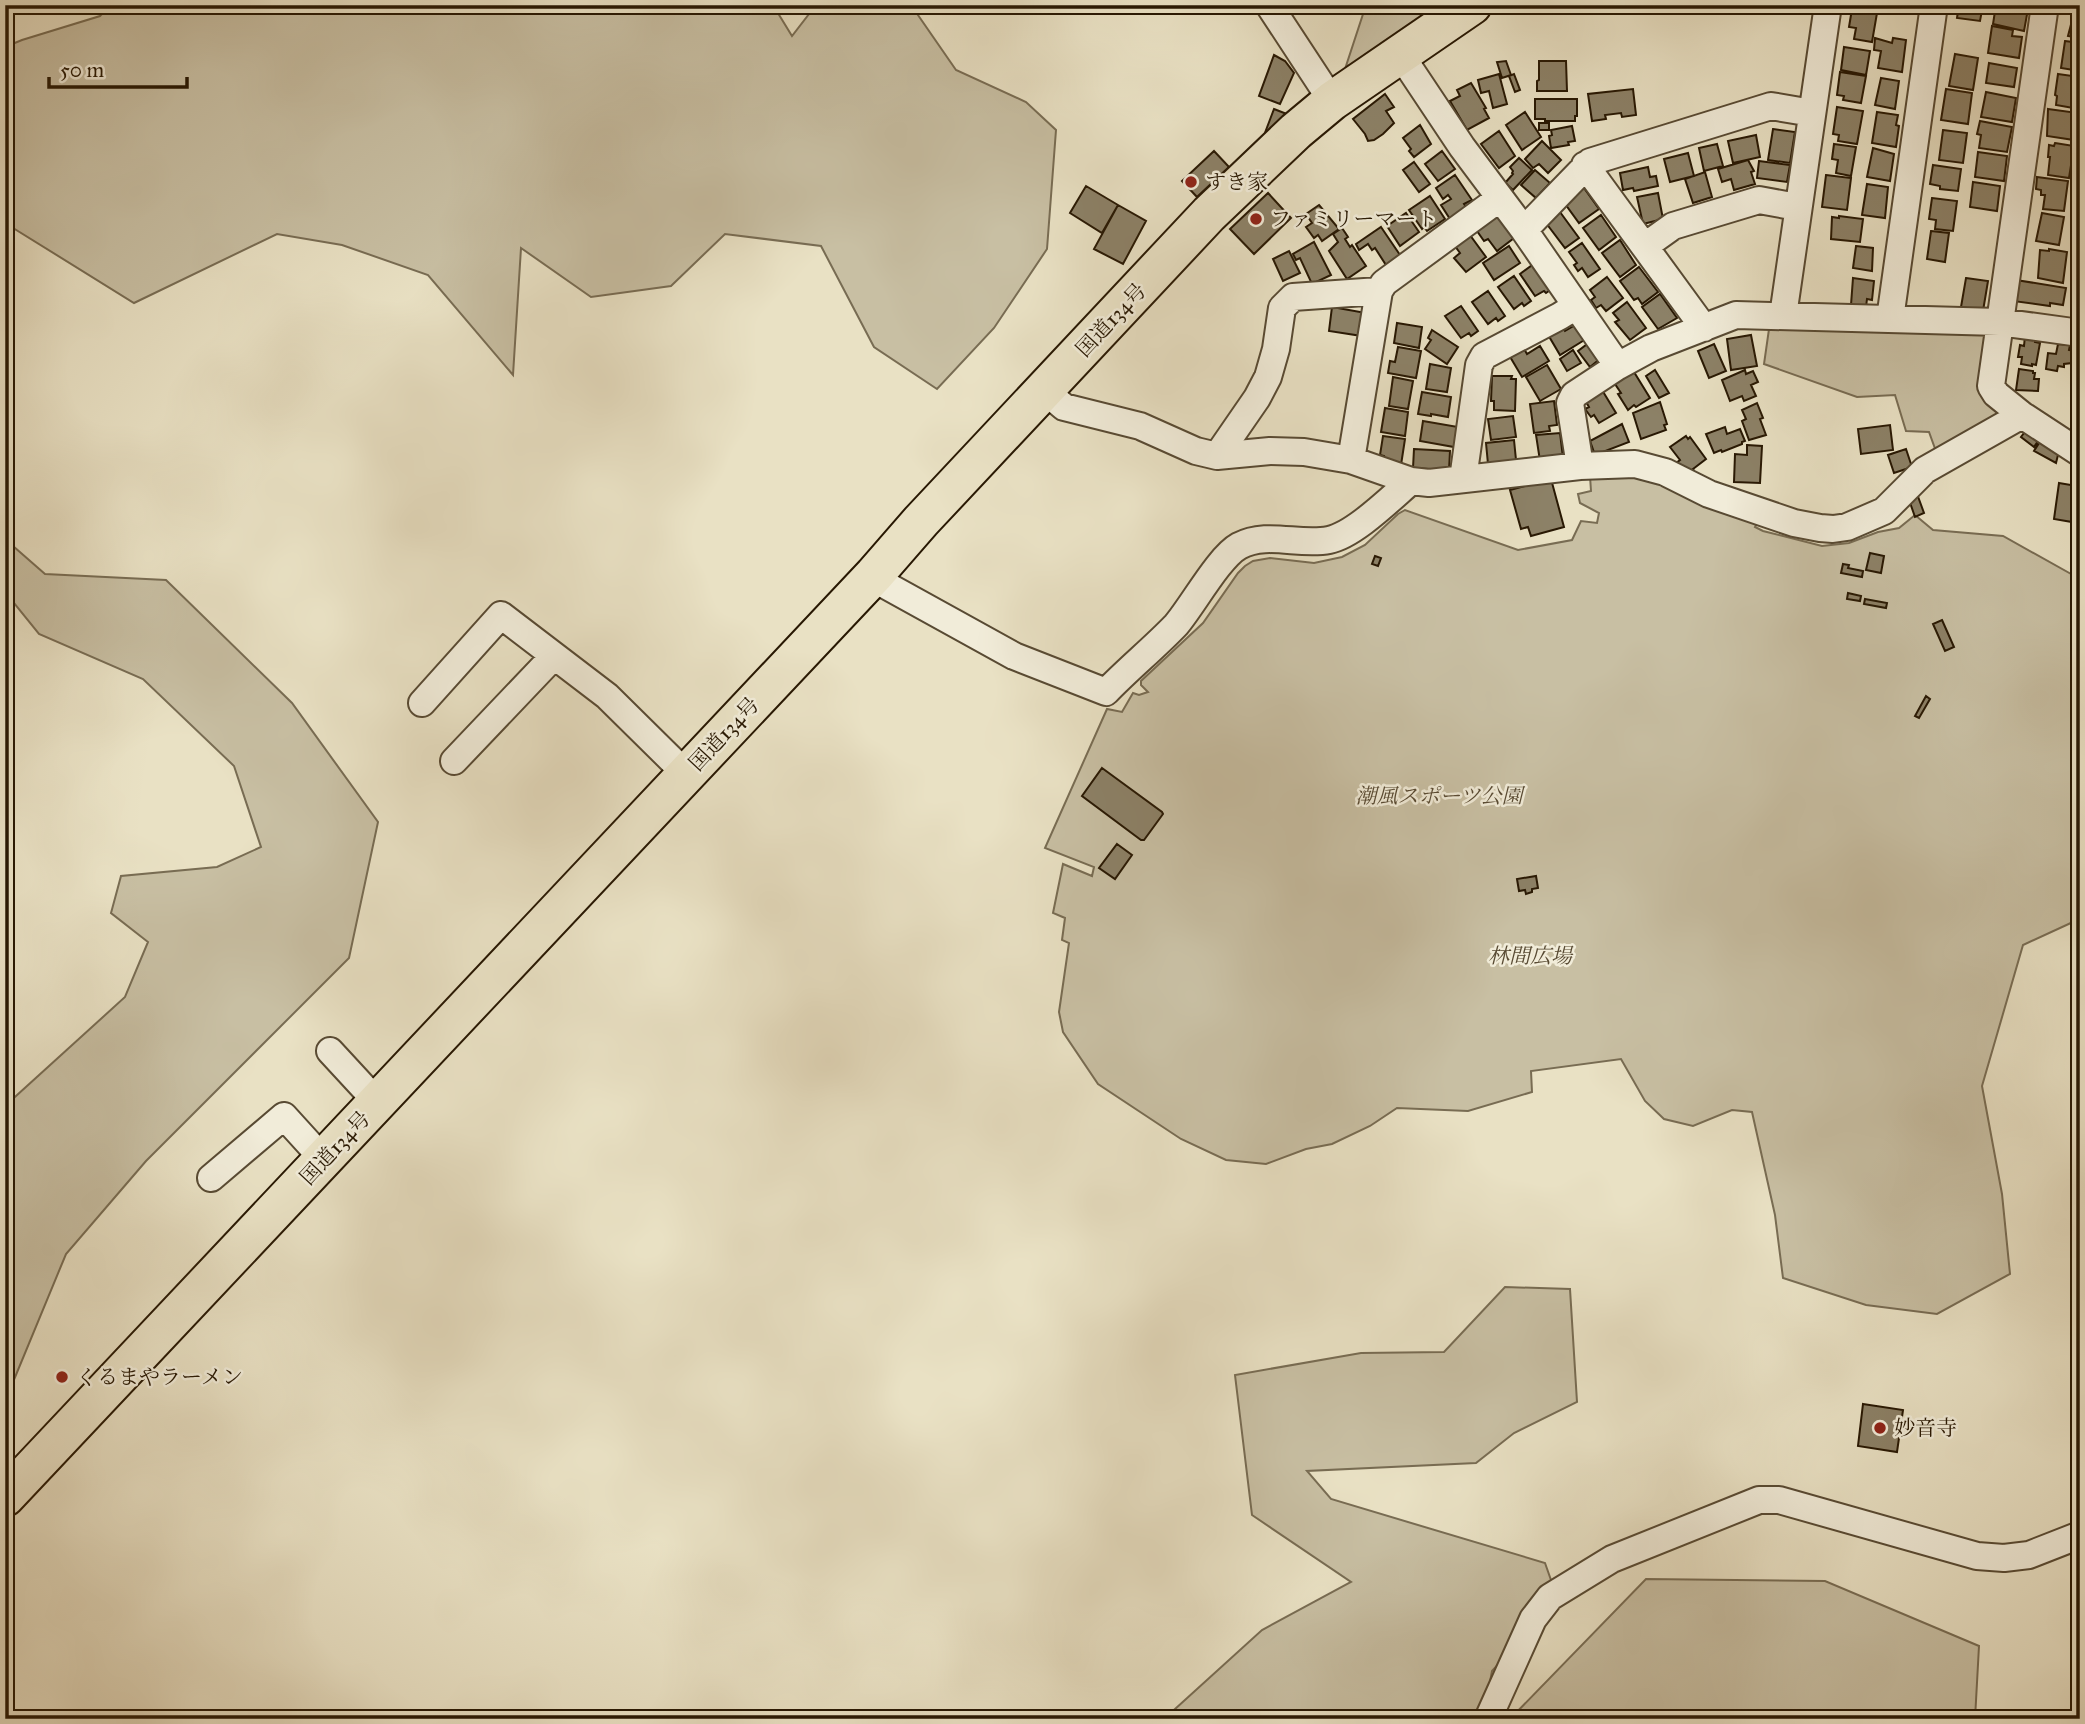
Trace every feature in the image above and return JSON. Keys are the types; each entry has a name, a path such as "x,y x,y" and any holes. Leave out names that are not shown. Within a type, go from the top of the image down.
{"highway":[{"name":"国道134号","path":"5,1497 874,575 921,521 1209,214 1296,131 1332,101 1472,5"}],"street":[{"path":"1269,5 1332,101"},
{"path":"1783,316 1828,5"},
{"path":"1889,319 1934,5"},
{"path":"2045,5 1991,386 1996,394 2022,415 2080,453"},
{"path":"1400,54 1462,147 1524,230 1618,366"},
{"path":"1524,230 1585,164 1771,106 1812,113"},
{"path":"1585,164 1704,328"},
{"path":"1351,460 1379,292 1384,283 1500,198"},
{"path":"1645,246 1672,226 1759,200 1797,206"},
{"path":"1217,456 1257,398 1268,377 1276,349 1282,308 1293,297 1379,292"},
{"path":"1463,478 1479,365 1484,356 1576,306"},
{"path":"1580,466 1570,403 1574,395 1651,348 1736,315 1999,322 2080,333"},
{"path":"1045,391 1064,407 1140,426 1196,451 1217,456 1288,451 1351,460 1411,481 1429,483 1580,466 1635,464 1665,472 1709,494 1794,523 1833,529 1847,527 1884,510 1925,470 2022,415"},
{"path":"874,575 880,582 1014,656 1106,692 1174,627 1226,557 1238,547 1264,539 1309,542 1330,540 1344,535 1411,481"},
{"path":"422,704 501,615 607,696 686,774"},
{"path":"454,761 554,656"},
{"path":"330,1051 378,1103"},
{"path":"211,1178 284,1116 324,1160"},
{"path":"1488,1719 1533,1619 1550,1597 1612,1559 1759,1500 1779,1500 1977,1556 2004,1558 2029,1555 2080,1535"}],"green space":[{"path":"110,5 773,5 792,36 816,5 911,5 956,70 1026,102 1056,130 1047,249 994,328 937,389 874,347 821,246 725,234 671,286 591,297 521,248 513,375 428,275 342,245 277,234 134,303 5,223 5,47 100,16"},
{"path":"1366,5 1448,5 1361,64 1346,66"},
{"path":"1770,322 1990,329 1999,408 1997,421 1937,454 1929,432 1906,431 1895,395 1857,397 1764,364"},
{"name":"潮風スポーツ公園","path":"1590,476 1635,476 1758,521 1755,527 1763,531 1822,546 1849,543 1878,532 1899,528 1915,515 1933,530 2003,536 2080,579 2080,927 2073,922 2023,945 1982,1086 2002,1194 2010,1274 1937,1314 1866,1305 1783,1278 1775,1215 1752,1112 1732,1110 1693,1126 1664,1119 1645,1101 1621,1059 1531,1071 1532,1092 1468,1111 1397,1108 1370,1126 1332,1144 1306,1149 1266,1164 1226,1160 1181,1139 1098,1084 1063,1032 1059,1012 1069,943 1062,940 1065,918 1053,913 1063,864 1092,876 1094,867 1045,848 1107,709 1122,712 1133,693 1139,695 1148,692 1141,685 1141,681 1203,623 1238,573 1253,561 1270,558 1314,563 1342,557 1365,545 1405,510 1518,550 1572,540 1581,521 1597,523 1599,513 1580,503 1578,494 1591,491"},
{"path":"5,539 45,574 166,580 292,703 378,822 349,958 146,1161 66,1254 11,1387 5,1390 5,1106 125,997 148,942 111,913 121,876 217,867 261,847 234,766 143,679 39,634 5,592"},
{"path":"1505,1287 1570,1289 1577,1402 1514,1433 1476,1463 1307,1471 1331,1499 1545,1563 1558,1600 1492,1671 1483,1719 1164,1719 1262,1630 1351,1582 1252,1515 1235,1375 1361,1353 1444,1352"},
{"path":"1646,1579 1825,1581 1979,1646 1975,1719 1510,1719"}],"building":[{"path":"1888,5 1914,5 1913,11 1888,8"},
{"path":"1959,5 1983,5 1980,21 1957,18"},
{"path":"1996,5 2028,9 2024,31 1993,24"},
{"path":"1852,9 1877,13 1872,42 1854,39 1856,28 1849,27"},
{"path":"2074,13 2080,14 2080,38 2068,36"},
{"path":"1992,26 2013,30 2012,36 2022,37 2019,58 1988,53"},
{"path":"1875,38 1892,43 1893,38 1906,40 1902,72 1878,68 1881,51 1874,50"},
{"path":"2065,41 2080,43 2080,71 2061,68"},
{"path":"1844,47 1870,51 1866,75 1841,70"},
{"path":"1955,54 1978,58 1973,90 1949,86"},
{"path":"1274,55 1285,61 1294,73 1280,104 1259,96"},
{"path":"1506,61 1511,75 1502,78 1497,62"},
{"path":"1539,61 1566,61 1567,91 1537,91"},
{"path":"1989,63 2017,68 2014,87 1986,83"},
{"path":"1840,72 1866,76 1861,103 1843,100 1844,96 1837,95"},
{"path":"1499,74 1507,104 1493,108 1489,91 1481,93 1478,80"},
{"path":"1514,74 1520,90 1515,92 1509,76"},
{"path":"2058,74 2080,77 2079,109 2056,105"},
{"path":"1881,78 1899,81 1895,109 1875,105"},
{"path":"1471,83 1489,118 1467,130 1450,101 1460,96 1457,90"},
{"path":"1633,89 1636,115 1605,115 1606,119 1592,121 1588,94"},
{"path":"1946,89 1972,93 1968,124 1941,120"},
{"path":"1986,92 2016,98 2012,122 1981,117"},
{"path":"1385,94 1394,107 1386,111 1394,123 1383,134 1368,141 1353,119"},
{"path":"1535,99 1577,99 1575,121 1535,119"},
{"path":"1837,107 1863,111 1857,144 1838,141 1839,135 1833,134"},
{"path":"1274,109 1292,116 1263,138"},
{"path":"2048,109 2078,113 2074,140 2047,136"},
{"path":"1525,112 1541,137 1522,150 1506,125"},
{"path":"1877,112 1898,115 1896,147 1872,143"},
{"path":"1980,121 2012,127 2007,152 1979,148 1981,135 1977,134"},
{"path":"1539,123 1549,123 1549,130 1539,130"},
{"path":"1420,125 1431,144 1414,157 1403,138"},
{"path":"1572,126 1575,141 1568,142 1569,145 1551,148 1551,130"},
{"path":"1773,129 1795,132 1790,163 1768,160"},
{"path":"1943,130 1967,133 1963,163 1939,160"},
{"path":"1499,131 1515,156 1499,168 1481,144"},
{"path":"1756,135 1760,157 1733,163 1728,141"},
{"path":"1542,141 1561,160 1548,173 1539,164 1533,168 1525,159"},
{"path":"2055,143 2074,146 2069,178 2048,175 2049,145 2054,146"},
{"path":"1717,144 1723,166 1704,171 1699,148"},
{"path":"1834,144 1856,147 1851,176 1836,173 1838,160 1832,159"},
{"path":"1873,148 1894,154 1890,181 1867,177"},
{"path":"1214,151 1229,167 1197,197 1182,181"},
{"path":"1442,151 1455,169 1438,181 1425,164"},
{"path":"1978,152 2007,156 2004,181 1975,177"},
{"path":"1688,153 1694,176 1670,182 1664,159"},
{"path":"1519,158 1532,170 1513,190 1505,183 1513,174 1510,167"},
{"path":"1748,160 1754,171 1751,172 1755,184 1734,190 1731,179 1722,182 1718,169"},
{"path":"1759,161 1790,165 1787,182 1757,178"},
{"path":"1414,162 1430,184 1419,192 1403,170"},
{"path":"1933,165 1961,169 1958,191 1940,189 1940,186 1930,184"},
{"path":"1648,167 1650,177 1656,176 1658,186 1634,191 1633,188 1623,190 1620,173"},
{"path":"1535,170 1550,183 1536,198 1521,185"},
{"path":"1705,172 1712,197 1693,203 1685,179"},
{"path":"1455,175 1472,200 1464,204 1466,207 1450,219 1441,205 1451,199 1448,195 1443,199 1436,188"},
{"path":"1826,175 1851,178 1847,210 1822,207"},
{"path":"2037,177 2068,181 2064,211 2043,209 2045,195 2041,195 2041,190 2036,189"},
{"path":"1973,182 2000,186 1997,211 1970,207"},
{"path":"1867,184 1888,187 1885,218 1862,215"},
{"path":"1086,186 1118,205 1102,233 1070,213"},
{"path":"1584,188 1599,209 1579,223 1563,201"},
{"path":"1268,193 1291,218 1254,254 1230,229"},
{"path":"1658,193 1663,219 1643,224 1637,197"},
{"path":"1430,196 1445,219 1427,231 1424,227 1422,229 1409,210"},
{"path":"1932,198 1957,201 1953,231 1935,229 1936,220 1929,219"},
{"path":"1118,205 1146,221 1123,264 1094,249"},
{"path":"1319,205 1339,229 1322,241 1318,235 1314,238 1306,227 1312,223 1306,214"},
{"path":"1560,212 1579,238 1565,248 1546,223"},
{"path":"1406,213 1419,232 1400,246 1387,226"},
{"path":"2042,213 2064,217 2059,245 2036,241"},
{"path":"1601,215 1616,237 1599,250 1583,228"},
{"path":"1498,216 1514,238 1497,251 1488,239 1484,241 1477,231"},
{"path":"2075,216 2080,217 2080,242 2072,241"},
{"path":"1832,217 1863,219 1860,242 1831,239"},
{"path":"1381,227 1400,255 1386,265 1375,248 1372,250 1368,244 1359,250 1356,244"},
{"path":"1342,228 1350,247 1352,245 1366,266 1347,279 1329,251 1338,242 1333,234"},
{"path":"1467,231 1486,257 1466,272 1454,258 1460,253 1452,242"},
{"path":"1931,231 1949,233 1945,262 1927,259"},
{"path":"1620,240 1636,265 1620,277 1602,253"},
{"path":"1314,242 1331,275 1312,284 1300,258 1296,260 1293,254"},
{"path":"1582,243 1600,269 1588,277 1582,268 1578,271 1574,265 1577,263 1569,252"},
{"path":"1509,246 1520,263 1494,280 1483,263"},
{"path":"1856,246 1873,248 1872,271 1853,268"},
{"path":"2040,250 2067,252 2063,283 2038,278"},
{"path":"1289,251 1300,273 1283,281 1273,259"},
{"path":"1535,263 1553,288 1535,296 1520,274"},
{"path":"1639,267 1658,292 1642,304 1638,298 1634,300 1620,281"},
{"path":"1514,276 1531,301 1514,309 1498,287"},
{"path":"1607,277 1623,298 1606,311 1601,305 1596,308 1591,300 1595,297 1590,290"},
{"path":"1853,278 1874,281 1872,300 1867,299 1866,307 1851,305"},
{"path":"1966,278 1988,281 1983,311 1961,307"},
{"path":"2016,280 2066,288 2063,305 2013,301"},
{"path":"2078,289 2080,290 2080,323 2074,322"},
{"path":"1488,291 1505,316 1488,324 1472,302"},
{"path":"1660,294 1677,318 1658,329 1642,307"},
{"path":"1627,302 1646,328 1630,340 1615,322 1619,320 1613,313"},
{"path":"1461,306 1478,331 1461,338 1445,316"},
{"path":"1332,307 1366,313 1362,336 1329,331"},
{"path":"1397,323 1422,327 1419,348 1394,343"},
{"path":"1561,324 1565,331 1577,324 1586,339 1560,355 1547,333"},
{"path":"1432,330 1458,347 1447,364 1425,349 1431,340 1428,338"},
{"path":"1751,335 1757,366 1731,370 1727,339"},
{"path":"2025,336 2036,337 2035,342 2040,343 2036,365 2021,364 2022,357 2018,357 2020,345 2024,346"},
{"path":"1590,342 1601,358 1590,367 1578,351"},
{"path":"1714,344 1726,371 1709,378 1698,351"},
{"path":"2058,344 2070,345 2069,350 2074,351 2072,363 2064,364 2064,367 2058,366 2057,371 2046,369 2048,353 2056,354"},
{"path":"1540,346 1549,361 1522,377 1509,355 1523,347 1527,354"},
{"path":"1398,347 1421,351 1416,378 1388,373 1390,361 1395,362"},
{"path":"1573,350 1581,363 1567,371 1560,359"},
{"path":"1430,364 1451,368 1447,392 1426,389"},
{"path":"1547,365 1561,389 1540,401 1526,377"},
{"path":"2019,369 2035,373 2034,379 2039,379 2038,391 2016,390"},
{"path":"1655,370 1669,393 1659,398 1646,376"},
{"path":"1745,370 1746,374 1753,371 1758,382 1751,385 1756,396 1744,401 1742,396 1730,401 1722,380"},
{"path":"1634,372 1650,398 1628,410 1615,384"},
{"path":"1492,376 1512,376 1511,379 1516,379 1515,411 1494,410 1494,401 1491,401"},
{"path":"1393,377 1413,381 1408,409 1389,406"},
{"path":"1602,390 1616,413 1599,423 1594,415 1591,417 1585,409 1589,407 1585,400"},
{"path":"1422,392 1451,397 1448,417 1418,414"},
{"path":"1554,401 1557,425 1549,426 1550,431 1534,433 1530,404"},
{"path":"1660,402 1667,424 1664,425 1666,430 1641,439 1633,413"},
{"path":"1757,403 1766,435 1749,440 1742,421 1746,419 1742,410"},
{"path":"1385,408 1408,412 1405,436 1381,432"},
{"path":"1513,416 1516,437 1491,440 1488,419"},
{"path":"1423,421 1458,427 1454,447 1420,441"},
{"path":"1622,424 1629,442 1595,455 1590,441"},
{"path":"1890,425 1893,450 1861,454 1858,429"},
{"path":"2030,425 2042,435 2034,447 2021,437"},
{"path":"1725,427 1727,434 1740,429 1745,441 1714,453 1706,434"},
{"path":"1560,433 1563,458 1540,461 1536,435"},
{"path":"1383,436 1405,439 1401,465 1383,462 1384,456 1380,455"},
{"path":"1686,436 1688,439 1690,437 1706,459 1689,475 1676,463 1680,460 1670,447"},
{"path":"1514,440 1516,460 1488,464 1486,443"},
{"path":"2041,440 2058,455 2056,463 2034,451"},
{"path":"1747,445 1762,446 1760,483 1734,482 1735,454 1747,455"},
{"path":"1414,449 1450,451 1449,470 1428,473 1428,469 1413,468"},
{"path":"1906,449 1912,467 1894,473 1888,455"},
{"path":"1551,479 1564,527 1531,536 1528,527 1521,529 1510,490"},
{"path":"2059,483 2077,486 2072,522 2054,519"},
{"path":"1916,491 1924,513 1915,517 1907,494"},
{"path":"1870,553 1884,556 1881,573 1866,570"},
{"path":"1375,556 1381,558 1378,566 1372,564"},
{"path":"1843,564 1849,565 1848,568 1863,571 1862,577 1841,573"},
{"path":"1848,593 1861,596 1860,601 1847,599"},
{"path":"1865,599 1887,603 1886,608 1864,604"},
{"path":"1942,620 1954,647 1945,651 1933,624"},
{"path":"1926,696 1930,699 1919,718 1915,716"},
{"path":"1102,768 1162,812 1144,840 1082,796"},
{"path":"1117,844 1132,855 1115,879 1099,868"},
{"path":"1536,876 1538,888 1526,894 1525,890 1519,891 1517,879"},
{"name":"妙音寺","path":"1863,1404 1903,1410 1897,1452 1858,1446"}],"place":[{"name":"すき家","path":"1191,182"},
{"name":"ファミリーマート","path":"1256,219"},
{"name":"くるまやラーメン","path":"62,1377"},
{"name":"妙音寺","path":"1880,1428"}],"park label":[{"name":"林間広場","path":"1530,956"}]}
